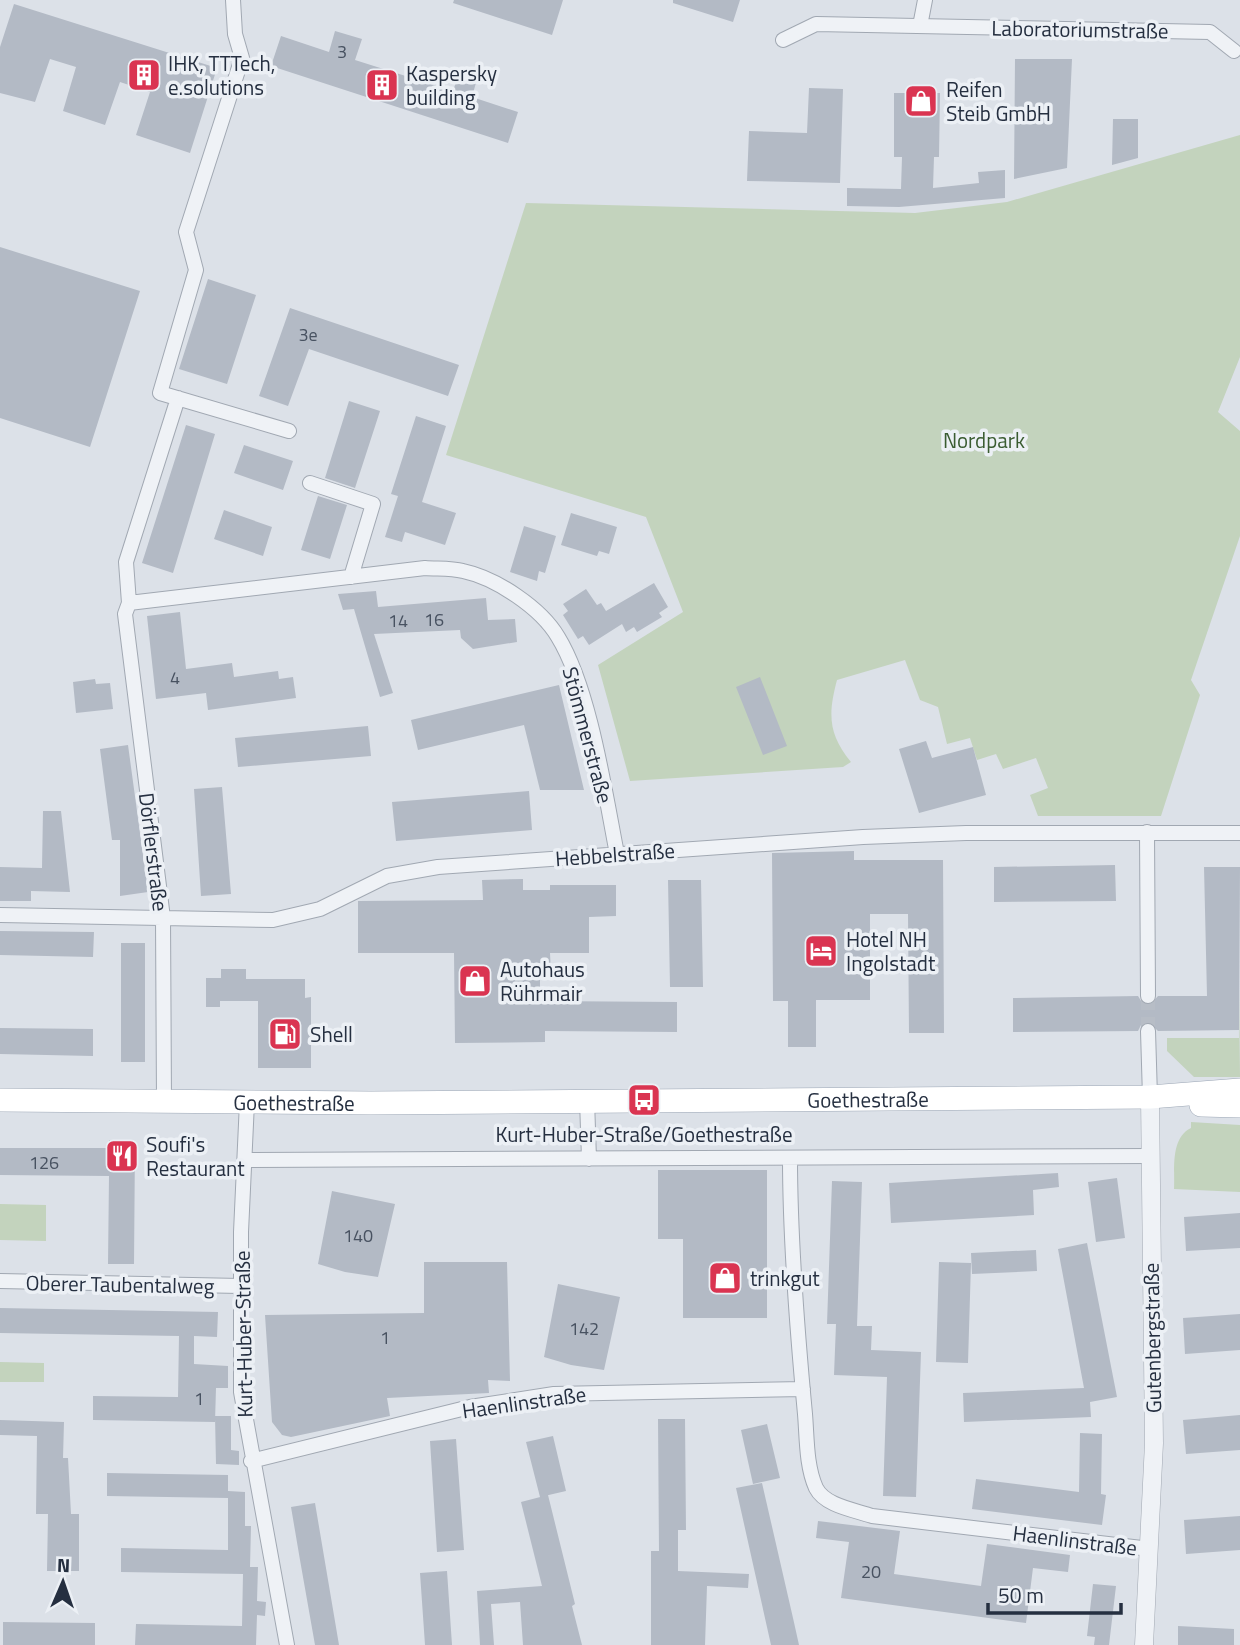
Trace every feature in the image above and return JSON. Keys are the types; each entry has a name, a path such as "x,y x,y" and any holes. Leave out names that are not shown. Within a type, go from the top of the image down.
{"main road":[{"path":"1150,1097 1190,1091 1240,1090"},
{"name":"Goethestraße","path":"0,1100 247,1102 1150,1097"},
{"path":"1150,1097 1185,1105 1240,1106"}],"street":[{"path":"233,0 235,34 242,58 186,232 196,270 160,393 289,431"},
{"path":"920,26 925,0"},
{"name":"Laboratoriumstraße","path":"783,40 816,24 1210,32 1234,51"},
{"name":"Dörflerstraße","path":"164,1102 163,918 125,614 129,603 126,562 178,398"},
{"path":"310,484 373,504 351,576"},
{"name":"Stömmerstraße","path":"129,603 425,568 464,571 524,599 558,636 580,689 601,771 617,854"},
{"path":"1147,831 1148,996"},
{"name":"Hebbelstraße","path":"0,915 272,920 320,909 387,876 438,867 839,838 1147,831 1240,833"},
{"name":"Gutenbergstraße","path":"1144,1645 1154,1443 1148,1031"},
{"path":"587,1100 589,1159"},
{"name":"Kurt-Huber-Straße","path":"247,1102 240,1286 241,1392 251,1461 287,1645"},
{"path":"245,1160 1151,1156"},
{"name":"Haenlinstraße","path":"790,1157 790,1199 803,1389 811,1471 817,1490 830,1502 872,1516 1150,1549"},
{"name":"Oberer Taubentalweg","path":"0,1281 240,1286"},
{"name":"Haenlinstraße","path":"251,1461 470,1407 554,1394 803,1389"}],"green space":[{"name":"Nordpark","path":"1240,135 1240,357 1218,412 1240,431 1240,536 1191,680 1200,695 1161,816 1038,816 1030,795 1048,788 1036,758 1003,769 996,754 977,760 970,738 947,744 938,707 920,700 905,660 837,680 832,703 832,723 838,742 851,762 843,767 630,781 598,665 683,612 646,517 446,455 526,203 915,213 1007,202"},
{"path":"1238,899 1240,1077 1194,1077 1167,1051 1167,1038 1239,1038"},
{"path":"1191,1122 1240,1125 1240,1192 1174,1189 1177,1147 1184,1133 1191,1128"},
{"path":"0,1204 46,1205 46,1241 0,1240"},
{"path":"0,1362 44,1363 44,1382 0,1382"}],"building":[{"path":"454,0 563,0 552,35 453,3"},
{"path":"673,0 740,0 733,22 673,3"},
{"name":"IHK, TTTech, e.solutions","path":"14,4 217,68 190,153 136,135 150,92 120,82 105,125 63,111 76,67 50,59 35,102 0,93 0,47"},
{"name":"Kaspersky building","path":"335,31 362,39 355,60 453,91 459,73 477,79 472,97 518,112 508,143 271,66 281,36 329,52"},
{"path":"1015,59 1072,59 1067,168 1014,179"},
{"path":"809,88 843,89 840,183 747,181 749,131 807,133"},
{"path":"894,93 940,93 939,157 934,157 933,188 979,183 978,172 1005,170 1005,198 899,207 847,206 847,188 901,189 902,157 894,157"},
{"path":"1113,119 1138,119 1138,158 1112,165"},
{"path":"0,247 140,291 90,447 0,418"},
{"path":"208,279 256,295 227,384 179,369"},
{"path":"290,308 459,365 448,396 309,349 288,406 259,396"},
{"path":"349,401 380,411 355,488 325,478"},
{"path":"416,416 446,426 422,502 456,513 445,545 405,532 402,542 385,537 398,496 391,494"},
{"path":"186,425 215,434 173,573 142,563"},
{"path":"244,445 293,461 283,490 234,473"},
{"path":"318,496 347,505 330,559 301,550"},
{"path":"224,510 272,527 263,556 214,539"},
{"path":"571,513 617,527 609,554 599,551 597,556 561,545"},
{"path":"524,526 556,536 545,573 539,571 537,581 510,572"},
{"path":"654,583 668,607 659,613 662,617 637,632 634,627 626,632 622,624 589,645 583,636 578,639 563,615 568,611 563,604 586,589 597,605 601,603 606,611"},
{"path":"376,591 378,607 486,598 488,620 515,619 517,642 473,649 461,638 460,630 374,634 393,693 380,697 354,609 343,610 338,594"},
{"path":"180,612 186,669 232,663 234,677 278,671 279,679 293,677 296,698 208,710 206,693 156,699 147,616"},
{"path":"760,677 787,746 763,755 736,687"},
{"path":"95,679 96,684 110,683 113,709 76,713 73,682"},
{"path":"559,685 584,790 540,790 524,725 418,750 411,720"},
{"path":"368,726 371,756 238,767 235,738"},
{"path":"926,741 932,758 973,747 986,795 919,813 899,749"},
{"path":"128,745 148,892 120,896 120,840 112,840 100,749"},
{"path":"222,787 231,894 201,896 194,789"},
{"path":"529,791 532,830 396,841 392,802"},
{"path":"43,811 61,811 70,892 31,891 31,901 0,901 0,867 42,868"},
{"name":"Hotel NH Ingolstadt","path":"854,851 854,860 943,860 944,1033 909,1033 908,914 870,914 870,1000 816,1000 816,1047 788,1047 788,1001 773,1001 772,853"},
{"path":"1115,865 1116,901 994,902 994,867"},
{"path":"1204,867 1240,867 1239,1030 1158,1031 1148,1021 1142,1023 1138,1031 1013,1032 1013,998 1138,996 1143,1004 1149,1006 1158,996 1207,996"},
{"path":"523,879 523,890 550,890 550,885 616,885 616,916 589,917 589,953 550,953 551,974 540,974 540,1001 677,1002 677,1032 545,1031 545,1042 455,1043 454,953 358,953 358,901 483,900 482,880"},
{"path":"668,880 701,880 703,987 670,987"},
{"path":"0,931 94,932 93,957 0,955"},
{"path":"121,943 145,943 145,1062 121,1062"},
{"name":"Shell","path":"221,969 246,969 246,979 305,979 305,998 311,997 311,1068 258,1068 258,1001 220,1001 220,1007 206,1007 206,978 221,978"},
{"path":"0,1028 93,1029 93,1056 0,1054"},
{"path":"109,1140 135,1141 134,1264 108,1264 109,1176 0,1175 0,1148 109,1148"},
{"name":"trinkgut","path":"658,1170 767,1170 767,1318 683,1318 683,1239 658,1239"},
{"path":"1058,1173 1059,1187 1033,1190 1034,1215 891,1223 889,1183"},
{"path":"1117,1178 1125,1238 1096,1242 1088,1182"},
{"path":"832,1181 862,1182 857,1326 872,1326 871,1350 921,1352 916,1497 883,1496 887,1377 834,1375 836,1324 827,1324"},
{"path":"332,1191 395,1204 378,1277 345,1272 318,1264"},
{"path":"1240,1213 1240,1248 1186,1251 1184,1217"},
{"path":"1087,1243 1117,1397 1090,1402 1091,1417 964,1422 963,1393 1084,1388 1058,1249"},
{"path":"1036,1250 1037,1271 972,1274 971,1253"},
{"path":"424,1262 507,1262 510,1381 488,1380 489,1393 387,1398 390,1416 291,1437 282,1435 272,1422 265,1315 424,1313"},
{"path":"939,1262 971,1263 968,1363 936,1362"},
{"path":"558,1284 620,1297 604,1370 571,1365 544,1357"},
{"path":"0,1308 218,1312 217,1337 194,1336 194,1364 228,1366 228,1388 216,1388 215,1422 93,1420 93,1396 178,1397 179,1336 0,1333"},
{"path":"1240,1314 1240,1350 1185,1354 1183,1318"},
{"path":"1240,1415 1240,1450 1186,1454 1183,1420"},
{"path":"215,1416 231,1416 231,1450 239,1451 239,1465 216,1464"},
{"path":"658,1419 685,1419 686,1530 678,1530 678,1571 749,1574 748,1588 707,1586 705,1645 651,1645 651,1551 659,1551"},
{"path":"0,1420 64,1422 63,1458 68,1458 71,1514 79,1514 79,1571 47,1571 48,1514 36,1514 37,1436 0,1435"},
{"path":"767,1424 780,1478 753,1484 741,1430"},
{"path":"1080,1433 1102,1434 1101,1494 1106,1495 1102,1525 972,1509 976,1479 1079,1492"},
{"path":"553,1436 566,1491 540,1497 526,1442"},
{"path":"456,1439 464,1550 437,1552 430,1441"},
{"path":"107,1473 228,1475 228,1491 245,1492 245,1526 251,1526 250,1567 258,1567 257,1601 266,1602 265,1616 257,1615 256,1645 135,1645 136,1624 242,1626 243,1574 121,1572 121,1548 228,1550 228,1498 107,1496"},
{"path":"762,1483 799,1645 771,1645 736,1488"},
{"path":"548,1495 575,1604 572,1606 582,1645 523,1645 520,1602 491,1604 494,1645 480,1645 477,1591 542,1586 521,1502"},
{"path":"315,1503 339,1645 315,1645 291,1507"},
{"path":"1240,1516 1240,1550 1186,1554 1184,1520"},
{"path":"818,1521 900,1531 894,1574 981,1586 987,1544 1070,1555 1068,1572 1033,1568 1026,1623 841,1598 849,1542 816,1538"},
{"path":"447,1571 452,1645 425,1645 420,1573"},
{"path":"1093,1584 1116,1586 1109,1645 1094,1645 1095,1637 1087,1636"},
{"path":"3,1622 95,1623 95,1645 3,1645"},
{"path":"1178,1626 1234,1629 1234,1645 1178,1645"}],"tunnel":[{"path":"1148,996 1148,1031"}],"place":[{"name":"IHK, TTTech, e.solutions","path":"144,75"},
{"name":"Kaspersky building","path":"382,85"},
{"name":"Reifen Steib GmbH","path":"921,101"},
{"name":"Hotel NH Ingolstadt","path":"821,951"},
{"name":"Autohaus Rührmair","path":"475,981"},
{"name":"Shell","path":"285,1034"},
{"name":"Kurt-Huber-Straße/Goethestraße","path":"644,1100"},
{"name":"Soufi's Restaurant","path":"122,1156"},
{"name":"trinkgut","path":"725,1278"}]}
